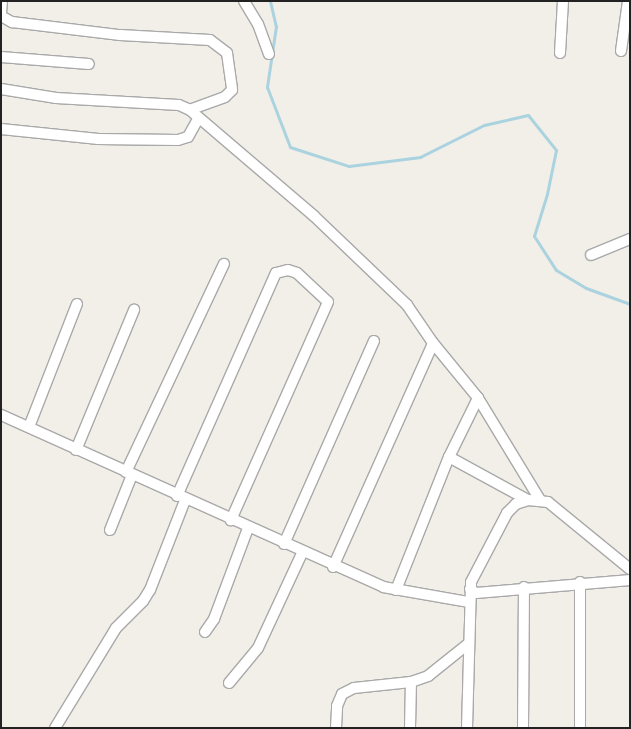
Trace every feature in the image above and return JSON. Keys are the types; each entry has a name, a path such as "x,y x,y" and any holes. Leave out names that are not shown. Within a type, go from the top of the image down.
{"street":[{"path":"2,1 1,15 12,22 120,35 210,40 227,53 232,90 225,97 190,110"},
{"path":"244,1 258,24 269,54"},
{"path":"560,53 563,1"},
{"path":"621,52 628,1"},
{"path":"1,57 89,64"},
{"path":"1,90 56,98 179,105 190,110 361,258 407,305 433,343 478,398 540,500 564,514 630,569"},
{"path":"1,128 98,139 178,140 188,136 198,118"},
{"path":"591,255 630,239"},
{"path":"110,530 129,474 224,264"},
{"path":"55,728 116,628 146,596 181,498 276,273 288,270 296,273 328,302 231,520"},
{"path":"29,427 77,304"},
{"path":"76,450 134,310"},
{"path":"284,544 374,341"},
{"path":"333,567 433,343"},
{"path":"396,590 449,457 478,398"},
{"path":"1,415 333,567 396,590 468,602"},
{"path":"449,457 528,500"},
{"path":"467,728 468,602 470,588 495,531 516,504 528,500 540,500"},
{"path":"205,632 214,619 248,528"},
{"path":"229,683 258,648 302,553"},
{"path":"470,588 476,592 580,582 630,580"},
{"path":"580,582 580,728"},
{"path":"523,728 524,587"},
{"path":"336,728 342,694 388,682 411,682 443,666 468,644"},
{"path":"410,728 411,682"}],"waterway":[{"path":"270,1 276,26 267,87 290,147 349,166 420,157 484,125 528,115 556,150 547,194 534,236 556,270 586,288 630,304"}]}
